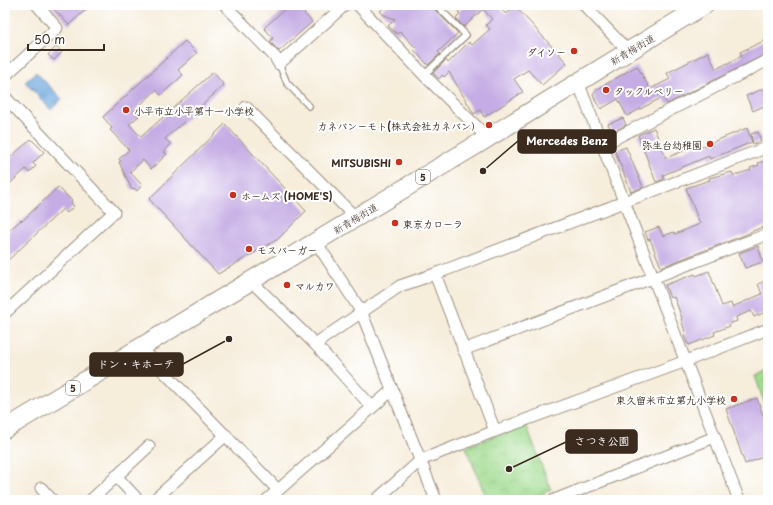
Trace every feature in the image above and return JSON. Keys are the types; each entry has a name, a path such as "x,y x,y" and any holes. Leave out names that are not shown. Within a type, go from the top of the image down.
{"main road":[{"name":"新青梅街道","path":"5,429 488,138 704,5"}],"street":[{"path":"5,76 57,28 37,5"},
{"path":"225,5 275,57 279,64 345,5"},
{"path":"358,5 424,75 488,138"},
{"path":"584,5 628,51"},
{"path":"602,145 768,60"},
{"path":"578,82 739,500"},
{"path":"5,97 114,212 6,310"},
{"path":"246,107 356,218"},
{"path":"315,344 361,311 400,286 768,147"},
{"path":"464,350 768,234"},
{"path":"316,242 361,311 436,500"},
{"path":"435,274 495,431"},
{"path":"251,281 315,344 372,407"},
{"path":"376,500 421,460 495,431 686,361 768,328"},
{"path":"141,348 278,490"},
{"path":"267,500 392,390"},
{"path":"154,500 226,435"},
{"path":"554,500 715,437"},
{"path":"91,500 149,446"},
{"path":"116,476 138,500"},
{"path":"41,488 52,500"}],"lane":[{"path":"424,75 466,35 436,5"},
{"path":"279,64 287,84 309,106"}],"green space":[{"path":"768,370 768,413 755,376"},
{"path":"526,424 551,490 527,500 487,500 466,447"}],"water":[{"path":"36,72 62,99 51,110 25,82"}],"building":[{"path":"50,5 91,5 69,25"},
{"path":"289,5 297,5 312,22 279,51 270,42 273,38 264,28"},
{"path":"387,5 430,5 458,33 438,52 440,54 428,65 414,50 416,48 400,31 397,34 388,26 395,19 384,15 380,11"},
{"path":"466,5 492,5 495,9 498,6 506,14 515,6 567,63 542,85 528,70 514,79 523,92 484,117 480,110 474,114 449,72 444,77 442,75 439,79 433,73 446,60 448,63 469,42 472,45 490,29 486,25 492,19 483,9 464,27 456,19 460,14 458,12"},
{"path":"768,39 768,53 667,104 663,97 627,116 618,99 601,109 593,94 596,90 637,66 650,89 670,79 667,73 708,52 716,69 742,56 740,52"},
{"path":"185,41 197,53 178,70 183,75 161,95 156,90 134,111 139,116 129,124 141,137 213,72 224,85 165,139 171,144 164,152 167,154 151,169 143,160 130,172 142,185 137,191 134,188 132,190 119,162 121,161 119,159 129,150 110,130 112,128 103,117"},
{"path":"56,47 62,52 54,60 48,55"},
{"path":"765,88 768,94 768,104 753,111 746,96"},
{"path":"623,118 626,125 612,132 608,124"},
{"path":"225,124 306,211 278,239 218,274 149,199"},
{"path":"654,128 666,158 701,144 703,146 747,128 752,142 710,159 709,156 663,175 664,179 656,182 638,135"},
{"path":"758,132 761,141 753,144 751,134"},
{"path":"31,139 44,152 33,163 36,166 29,173 26,169 5,188 5,162"},
{"path":"626,147 643,187 631,192 615,151"},
{"path":"768,160 768,191 765,192 768,200 768,225 661,267 650,239 648,240 645,232 659,227 663,236 674,232 675,234 700,224 686,188 710,180 709,178 732,172 733,175 735,175 751,170 750,168 759,165 758,163"},
{"path":"58,187 72,201 71,203 74,206 67,213 63,209 5,263 5,234 21,220 22,221"},
{"path":"758,246 763,262 745,268 739,253"},
{"path":"709,271 722,306 731,303 732,307 762,294 758,284 768,280 768,311 754,317 751,311 736,317 737,321 729,324 730,326 714,332 715,335 689,345 684,335 686,335 681,319 682,318 674,297 670,298 665,285 695,274 696,276"},
{"path":"757,398 768,430 768,455 745,464 726,409"}],"place":[{"name":"ダイソー","path":"574,51"},
{"name":"タックルベリー","path":"606,90"},
{"name":"小平市立小平第十一小学校","path":"126,110"},
{"name":"カネバンーモト(株式会社カネバン）","path":"489,125"},
{"name":"弥生台幼稚園","path":"710,144"},
{"name":"MITSUBISHI","path":"399,162"},
{"name":"Mercedes Benz","path":"483,171"},
{"name":"ホームズ (HOME'S)","path":"233,195"},
{"name":"東京カローラ","path":"395,223"},
{"name":"モスバーガー","path":"249,249"},
{"name":"マルカワ","path":"287,285"},
{"name":"ドン・キホーテ","path":"229,339"},
{"name":"東久留米市立第九小学校","path":"734,399"},
{"name":"さつき公園","path":"509,469"}]}
